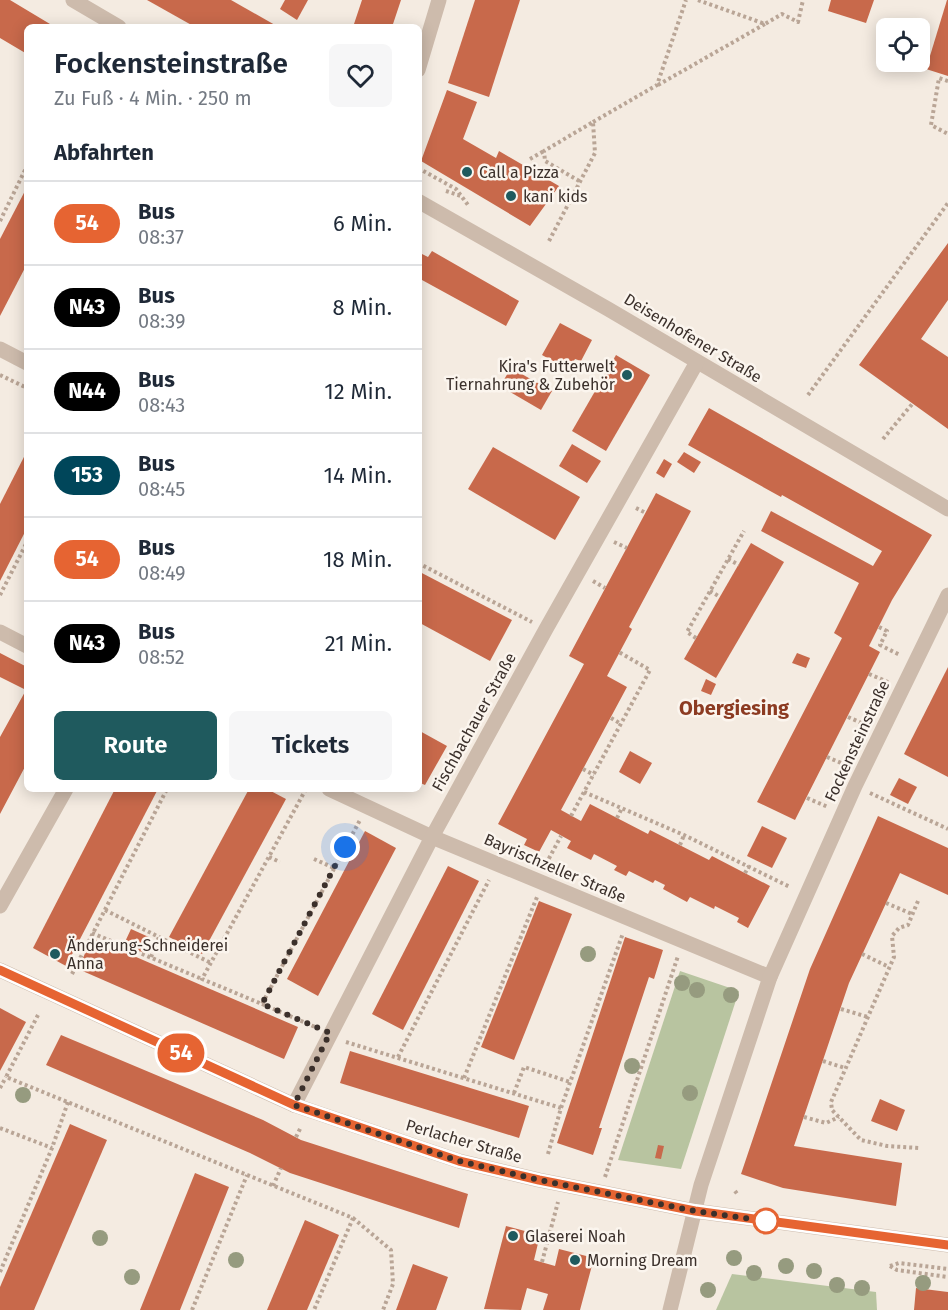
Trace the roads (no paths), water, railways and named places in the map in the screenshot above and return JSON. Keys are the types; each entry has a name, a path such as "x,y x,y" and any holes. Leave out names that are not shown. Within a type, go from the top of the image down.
{"street":[{"path":"73,0 114,24"},
{"path":"422,57 439,0"},
{"name":"Deisenhofener Straße","path":"422,203 608,309 948,509"},
{"path":"0,349 24,361"},
{"name":"Fischbachauer Straße","path":"294,1105 432,837 697,362"},
{"name":"Fockensteinstraße","path":"670,1310 701,1185 770,977 855,786 948,595"},
{"path":"0,632 24,644"},
{"path":"0,906 64,792"},
{"name":"Bayrischzeller Straße","path":"336,792 432,837 770,977"},
{"name":"Perlacher Straße","path":"0,970 294,1105 459,1161 562,1185 695,1211 948,1245"}],"place":[{"name":"Call a Pizza","path":"467,172"},
{"name":"kani kids","path":"511,196"},
{"name":"Kira's Futterwelt Tiernahrung & Zubehör","path":"627,375"},
{"name":"Änderung-Schneiderei Anna","path":"55,954"},
{"name":"Glaserei Noah","path":"513,1236"},
{"name":"Morning Dream","path":"575,1260"}],"district":[{"name":"Obergiesing","path":"734,708"}]}
